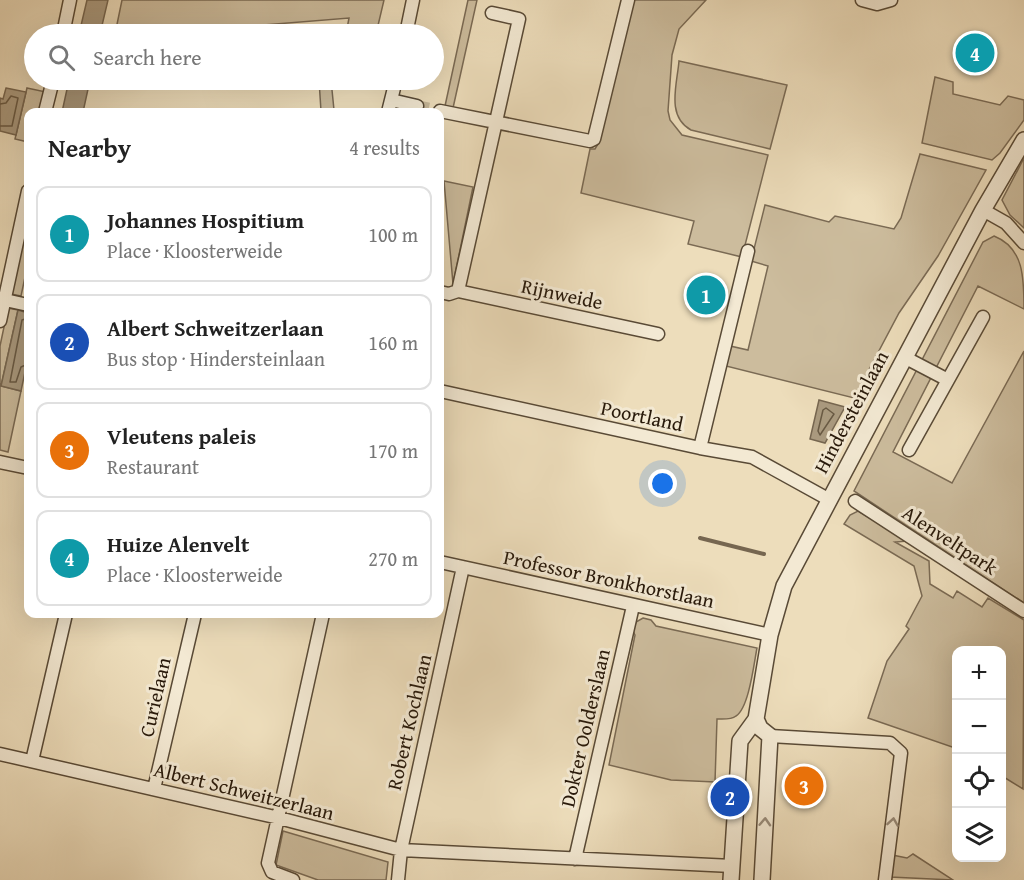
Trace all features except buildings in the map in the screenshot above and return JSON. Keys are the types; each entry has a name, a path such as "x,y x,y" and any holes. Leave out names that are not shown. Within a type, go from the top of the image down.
{"street":[{"path":"65,24 70,0"},
{"path":"408,24 413,0"},
{"path":"444,112 590,141 594,139 628,0"},
{"path":"862,0 877,4 891,0"},
{"path":"458,291 519,19 492,13"},
{"path":"46,108 50,90"},
{"path":"394,90 390,106 417,106"},
{"name":"Hindersteinlaan","path":"731,873 740,741 756,719 770,635 791,570 982,210 1024,140"},
{"path":"0,321 24,210"},
{"path":"982,210 1006,223 1024,243"},
{"path":"700,448 748,251"},
{"name":"Rijnweide","path":"444,293 458,291 658,334"},
{"path":"5,300 24,304"},
{"path":"909,450 982,317"},
{"path":"904,357 948,380"},
{"name":"Poortland","path":"444,392 700,448 752,457 828,499"},
{"path":"0,462 24,467"},
{"name":"Alenveltpark","path":"855,501 1024,611"},
{"name":"Professor Bronkhorstlaan","path":"444,563 770,635"},
{"name":"Robert Kochlaan","path":"398,880 401,850 463,567"},
{"name":"Dokter Oolderslaan","path":"575,860 633,606"},
{"path":"32,761 65,618"},
{"name":"Curielaan","path":"154,789 194,618"},
{"path":"293,880 272,872 268,863 322,618"},
{"path":"756,719 760,728 770,736 891,743 901,753 885,880"},
{"path":"762,880 770,736"},
{"name":"Albert Schweitzerlaan","path":"0,754 279,818 401,850 575,860 731,873"}],"shaded area":[{"path":"122,0 384,0 378,24 348,24 349,18 274,24 117,24"},
{"path":"468,0 477,0 453,108 445,106"},
{"path":"633,0 706,0 679,29 672,55 668,111 670,120 682,135 768,155 742,257 688,244 694,221 581,193 590,149 595,149 598,144"},
{"path":"679,61 787,85 770,149 691,130 683,124 678,117 675,99"},
{"path":"935,77 953,82 953,94 1000,105 1008,96 1024,100 1024,120 1000,153 992,160 922,143"},
{"path":"27,90 46,92 42,108 24,108 24,141 15,139"},
{"path":"320,90 332,90 334,108 321,108"},
{"path":"920,154 986,170 938,256 899,313 854,398 726,366 730,346 748,350 768,266 751,261 765,205 829,222 835,216 894,229 901,218"},
{"path":"1024,158 1024,228 1010,215 1002,200"},
{"path":"444,181 473,187 453,284"},
{"path":"24,232 24,282 21,296 11,294"},
{"path":"994,236 1004,241 1017,256 1024,286 1024,309 978,286 893,452 952,483 1024,351 1024,603 854,491 983,242"},
{"path":"8,308 18,310 1,386 21,391 8,452 0,450 0,346"},
{"path":"858,511 909,541 895,542 929,561 930,584 953,598 957,591 982,607 988,598 1024,620 1023,789 1006,778 1006,646 952,646 952,747 868,718 887,661 909,629 906,626 922,596 914,566 844,524 850,515"},
{"path":"643,618 651,620 656,626 757,648 750,685 741,711 732,718 717,719 715,782 671,780 609,765 635,635 633,631 636,622"},
{"path":"283,831 388,862 386,880 318,880 276,865"},
{"path":"913,854 953,880 890,877 892,855 907,858"}],"water":[{"path":"87,0 108,0 102,24 81,24"},
{"path":"6,88 26,92 16,135 0,131 0,98 3,99"},
{"path":"67,90 88,90 84,108 63,108"},
{"path":"18,310 24,312 24,377 21,391 1,386"},
{"path":"819,400 845,407 825,443 810,439"}],"waterway":[{"path":"700,538 764,554"}],"tunnel":[{"path":"417,106 426,108"}],"place":[{"name":"Huize Alenvelt","path":"975,53"},
{"name":"Johannes Hospitium","path":"706,295"},
{"name":"Vleutens paleis","path":"804,786"},
{"name":"Albert Schweitzerlaan","path":"730,797"}]}
